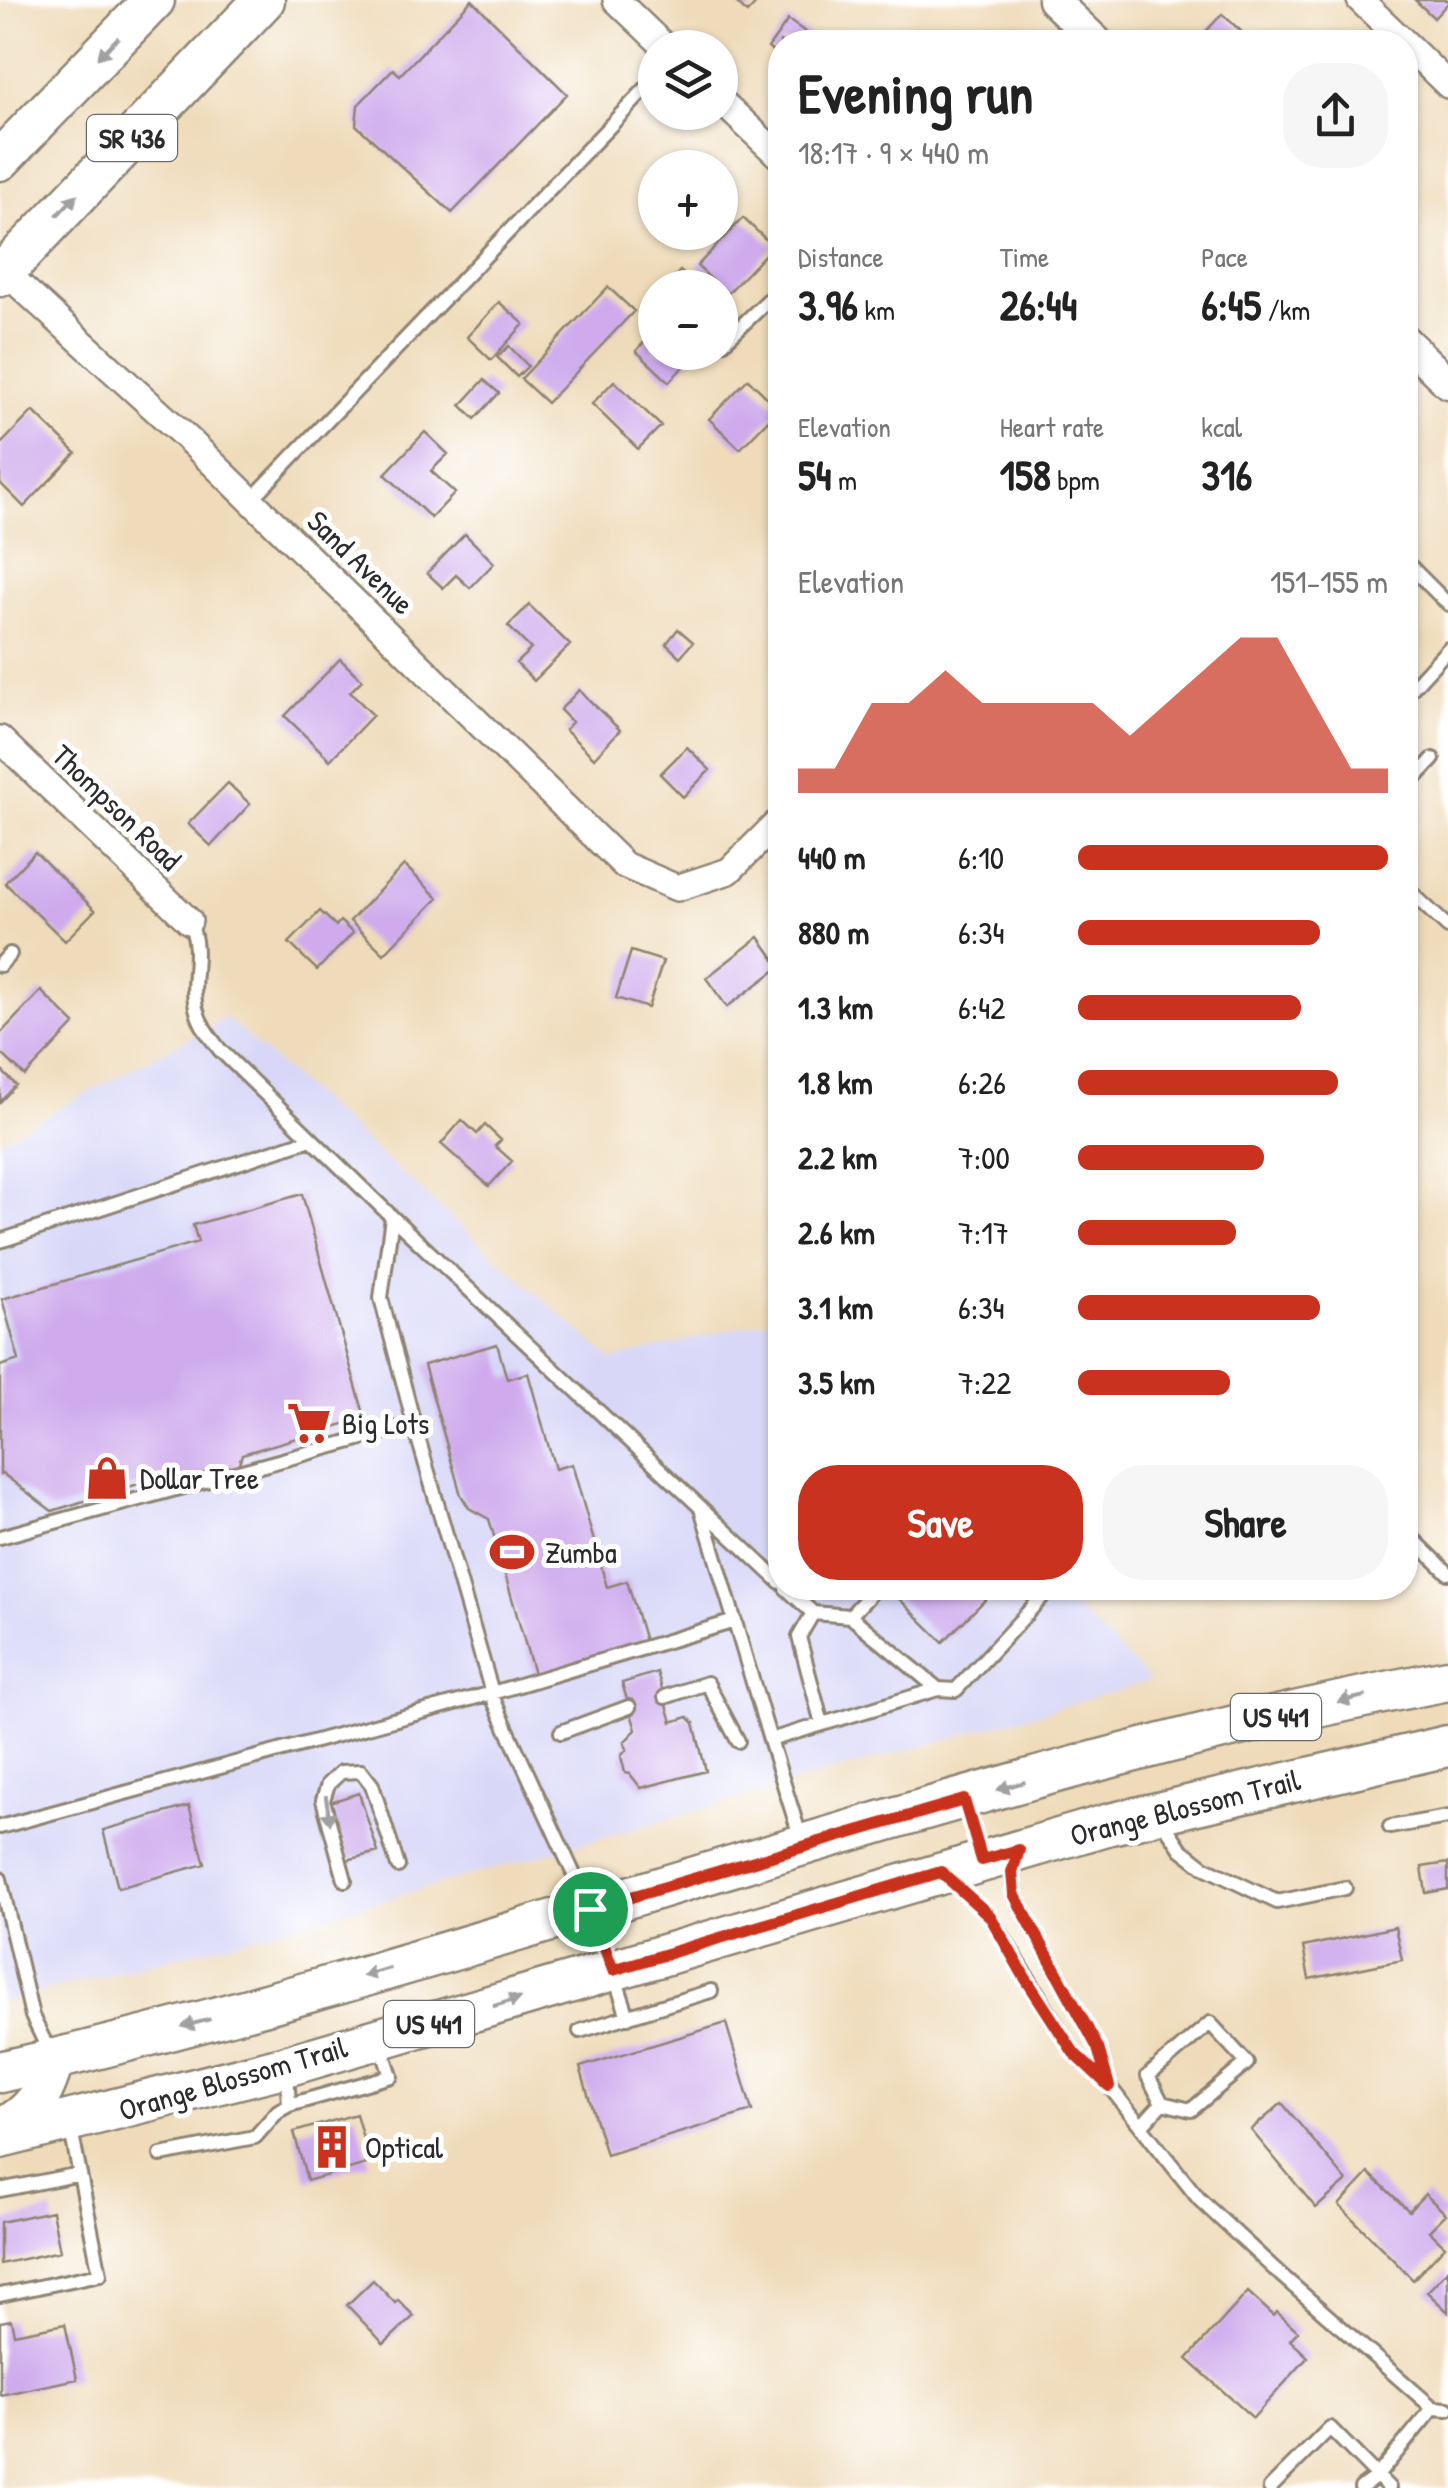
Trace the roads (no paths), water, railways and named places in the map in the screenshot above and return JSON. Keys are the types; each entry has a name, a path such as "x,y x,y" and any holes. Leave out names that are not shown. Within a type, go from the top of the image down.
{"main road":[{"name":"SR 436","path":"0,160 154,0"},
{"name":"SR 436","path":"2,274 264,0"},
{"name":"Orange Blossom Trail","path":"0,2072 136,2040 964,1800 1249,1723 1448,1680"},
{"name":"Orange Blossom Trail","path":"0,2138 287,2065 941,1872 1156,1813 1448,1746"},
{"path":"964,1800 1001,1855"},
{"path":"590,1909 613,1970"},
{"path":"69,2122 76,2091 92,2066 136,2040"},
{"path":"0,2130 23,2118 44,2094 54,2060"}],"street":[{"path":"616,0 647,30"},
{"path":"1053,0 1084,30"},
{"path":"1360,0 1391,30"},
{"path":"1418,55 1448,84"},
{"path":"738,117 768,146"},
{"name":"Sand Avenue","path":"2,274 252,500 624,865 677,888 729,871 768,832"},
{"path":"1418,354 1448,383"},
{"name":"Thompson Road","path":"0,739 189,921"}],"lane":[{"path":"252,500 638,97"},
{"path":"738,328 768,300"},
{"path":"1418,574 1448,604"},
{"path":"1418,682 1448,650"},
{"path":"1418,775 1433,759"},
{"path":"1418,899 1448,928"},
{"path":"189,921 198,940 195,1005 204,1030 220,1050 768,1570"},
{"path":"0,966 10,954"},
{"path":"0,1241 310,1139"},
{"path":"392,1217 381,1298 414,1424 492,1694 590,1909"},
{"path":"0,1537 414,1424"},
{"path":"700,1505 803,1847"},
{"path":"1418,1544 1448,1573"},
{"path":"798,1600 812,1613 850,1616 938,1689"},
{"path":"850,1616 865,1600"},
{"path":"770,1740 938,1689 956,1690 1039,1600"},
{"path":"812,1613 799,1638 822,1724"},
{"path":"0,1827 492,1694 735,1622"},
{"path":"664,1697 706,1683 738,1741"},
{"path":"562,1732 629,1707"},
{"path":"346,1880 323,1800 328,1784 341,1772 361,1771 372,1784 398,1866"},
{"path":"1156,1813 1181,1849 1204,1867 1278,1902 1346,1888"},
{"path":"1390,1827 1448,1817"},
{"path":"1001,1855 1012,1872 1014,1894 1098,2048 1109,2086"},
{"path":"941,1872 990,1916 1074,2053 1109,2086 1199,2198 1281,2275 1441,2408 1361,2488"},
{"path":"0,1879 32,2016 54,2060"},
{"path":"613,1970 628,2016"},
{"path":"580,2031 711,1991"},
{"path":"1210,2023 1247,2063 1191,2110 1162,2103 1148,2076 1210,2023"},
{"path":"161,2154 255,2136 288,2105 391,2076 378,2038"},
{"path":"287,2065 288,2105"},
{"path":"1142,2125 1162,2103"},
{"path":"0,2295 100,2274 69,2122"},
{"path":"0,2190 80,2174"},
{"path":"1270,2488 1330,2428 1389,2488"}],"place":[{"name":"Big Lots","path":"309,1423"},
{"name":"Dollar Tree","path":"107,1478"},
{"name":"Zumba","path":"512,1552"},
{"name":"Optical","path":"332,2147"}]}
